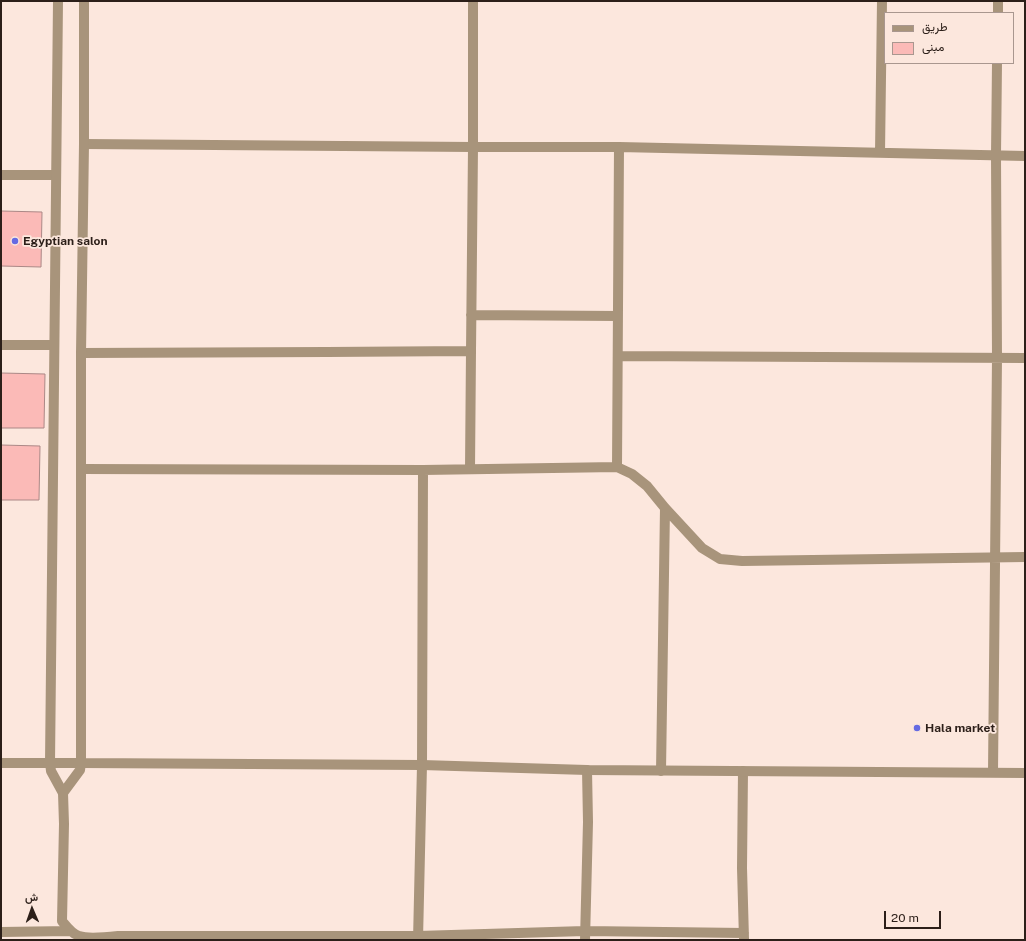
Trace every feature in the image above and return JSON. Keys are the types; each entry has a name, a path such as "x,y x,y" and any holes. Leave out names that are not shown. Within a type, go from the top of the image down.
{"street":[{"path":"58,1 50,763 51,771 63,793 64,824 62,921 70,931 79,936 95,939 118,936 214,938 585,936 744,937 742,868 743,771"},
{"path":"63,793 80,770 81,763 81,353 84,144 84,1"},
{"path":"470,469 473,1"},
{"path":"880,153 882,1"},
{"path":"998,1 998,12"},
{"path":"993,772 997,358 997,64"},
{"path":"84,144 619,147 1025,156"},
{"path":"617,467 619,147"},
{"path":"1,175 56,175"},
{"path":"471,315 618,316"},
{"path":"1,345 54,345"},
{"path":"81,353 470,351"},
{"path":"618,356 1025,358"},
{"path":"82,470 423,470 617,467 632,474 647,486 702,548 720,559 742,561 1025,557"},
{"path":"418,938 422,765 423,470"},
{"path":"661,771 665,508"},
{"path":"1,763 422,765 661,771 1025,773"},
{"path":"585,936 588,822 587,770"},
{"path":"1,932 70,931"}],"building":[{"path":"1,211 42,212 41,267 1,266"},
{"path":"1,373 45,374 44,428 1,428"},
{"path":"1,445 40,446 39,500 1,500"}],"place":[{"name":"Egyptian salon","path":"15,241"},
{"name":"Hala market","path":"917,728"}]}
